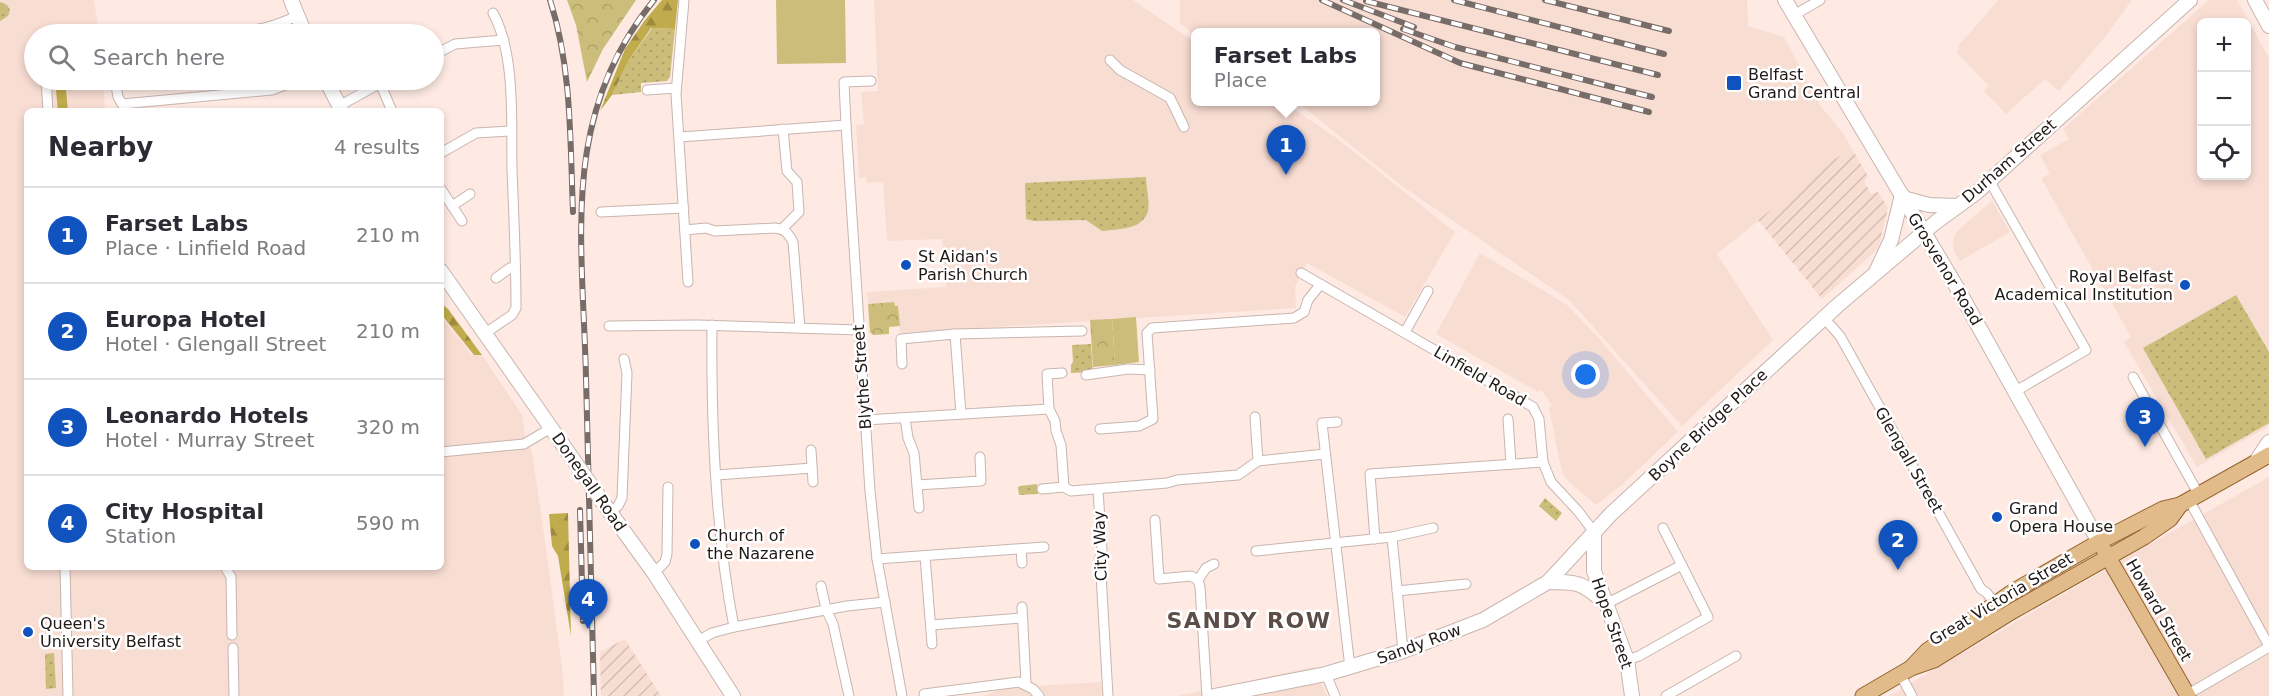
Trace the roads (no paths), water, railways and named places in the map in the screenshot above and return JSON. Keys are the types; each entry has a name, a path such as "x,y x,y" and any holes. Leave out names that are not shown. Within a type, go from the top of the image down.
{"main road":[{"path":"291,0 301,24"},
{"name":"Grosvenor Road","path":"1785,0 2016,391 2099,542"},
{"name":"Durham Street","path":"1824,318 1989,180 2190,0"},
{"path":"2255,0 2269,26"},
{"path":"331,90 341,108"},
{"path":"1875,275 1891,240 1903,197 1929,205 1957,206"},
{"name":"Donegall Road","path":"444,275 654,573 733,696"},
{"name":"Boyne Bridge Place","path":"1594,532 1617,508 1824,318"},
{"path":"2189,500 2263,457 2269,442"},
{"name":"Great Victoria Street","path":"1906,671 1927,651 1994,603 2099,542 2163,509 2189,500"},
{"name":"Great Victoria Street","path":"1863,696 1906,671 1934,660 2011,612 2144,537 2170,519 2189,500"},
{"name":"Sandy Row","path":"1214,696 1350,668 1483,620 1548,582 1594,532"},
{"name":"Hope Street","path":"1594,532 1594,572 1627,660 1632,696"},
{"name":"Howard Street","path":"2099,542 2187,696"},
{"path":"1548,582 1570,582 1586,586 1606,604"}],"street":[{"path":"684,0 676,88 688,282"},
{"path":"1794,15 1820,0"},
{"path":"484,334 515,312 511,96 504,40 493,12"},
{"path":"280,24 297,16"},
{"path":"444,49 455,44 504,40"},
{"path":"1110,60 1120,70 1170,98 1184,127"},
{"name":"Blythe Street","path":"871,81 844,82 846,125 865,420 877,559 902,696"},
{"path":"647,90 676,88"},
{"path":"47,90 48,108"},
{"path":"117,90 122,104 273,90"},
{"path":"341,108 369,90"},
{"path":"386,90 391,108"},
{"path":"680,137 846,125"},
{"path":"782,229 799,212 797,182 787,171 783,129"},
{"path":"444,151 476,133 511,131"},
{"path":"1989,180 2086,350 2016,391"},
{"path":"444,194 462,221"},
{"path":"452,206 470,194"},
{"path":"601,212 684,208"},
{"path":"685,230 782,229 789,234 793,242 800,328"},
{"path":"496,278 515,267"},
{"name":"Linfield Road","path":"1301,273 1533,407 1539,419 1544,462 1551,482 1594,532"},
{"path":"1100,429 1138,426 1153,419 1147,333 1152,328 1294,318 1304,312 1308,300 1320,285"},
{"path":"1405,332 1428,291"},
{"name":"Glengall Street","path":"1824,318 1840,336 1982,589 1994,603"},
{"path":"609,326 712,325 859,330"},
{"path":"712,325 711,364 722,549 734,627"},
{"path":"902,364 901,339 955,334 1082,331"},
{"path":"955,334 961,414"},
{"path":"609,510 618,506 622,498 627,373 624,359"},
{"path":"1086,375 1128,369 1150,370"},
{"path":"1062,373 1047,374 1049,409 1062,444 1064,488"},
{"path":"2133,377 2189,500 2269,646 2187,696"},
{"path":"865,420 1049,409"},
{"path":"1255,417 1258,461"},
{"path":"905,418 908,438 914,453 919,508"},
{"path":"1508,419 1511,464"},
{"path":"1337,422 1322,423 1350,668"},
{"path":"444,452 524,444 553,431"},
{"path":"810,450 813,483"},
{"path":"1098,490 1238,475 1258,461 1325,454"},
{"path":"917,485 981,481 980,457"},
{"path":"1375,538 1370,474 1544,462"},
{"path":"717,475 812,468"},
{"path":"654,573 665,561 668,488"},
{"name":"City Way","path":"1042,489 1098,490 1108,696"},
{"path":"1155,520 1159,579 1191,576 1198,580 1207,696"},
{"path":"1256,551 1392,537 1433,528"},
{"path":"1627,660 1639,656 1708,617 1663,528"},
{"path":"1392,537 1402,651"},
{"path":"877,559 1044,547"},
{"path":"1021,549 1022,563"},
{"path":"925,556 932,644"},
{"path":"1198,580 1206,568 1214,564"},
{"path":"1606,604 1682,565"},
{"path":"65,570 68,696"},
{"path":"227,570 231,577 232,635"},
{"path":"1397,591 1466,584"},
{"path":"821,586 826,609 833,624 849,696"},
{"path":"698,641 712,633 734,627 826,609 885,602"},
{"path":"1022,607 1026,684"},
{"path":"931,625 1022,618"},
{"path":"233,648 234,696"},
{"path":"1666,696 1736,656"},
{"path":"1906,671 1912,696"},
{"path":"1326,674 1335,696"},
{"path":"924,694 1018,682 1033,688 1038,696"}],"railway":[{"path":"550,0 566,78 573,212"},
{"path":"594,696 582,277 583,181 590,134 603,89 624,44 654,0"},
{"path":"1322,0 1460,63 1649,112"},
{"path":"1343,0 1414,27"},
{"path":"1454,0 1664,54"},
{"path":"1545,0 1669,31"},
{"path":"1366,1 1658,75"},
{"path":"1403,29 1455,47 1652,97"},
{"path":"580,510 583,621"}],"place":[{"name":"Belfast Grand Central","path":"1734,83"},
{"name":"Farset Labs","path":"1286,175"},
{"name":"St Aidan's Parish Church","path":"906,265"},
{"name":"Royal Belfast Academical Institution","path":"2185,285"},
{"name":"Leonardo Hotels","path":"2145,447"},
{"name":"Grand Opera House","path":"1997,517"},
{"name":"Church of the Nazarene","path":"695,544"},
{"name":"Europa Hotel","path":"1898,570"},
{"name":"City Hospital","path":"588,629"},
{"name":"Queen's University Belfast","path":"28,632"}],"district":[{"name":"SANDY ROW","path":"1249,620"}]}
